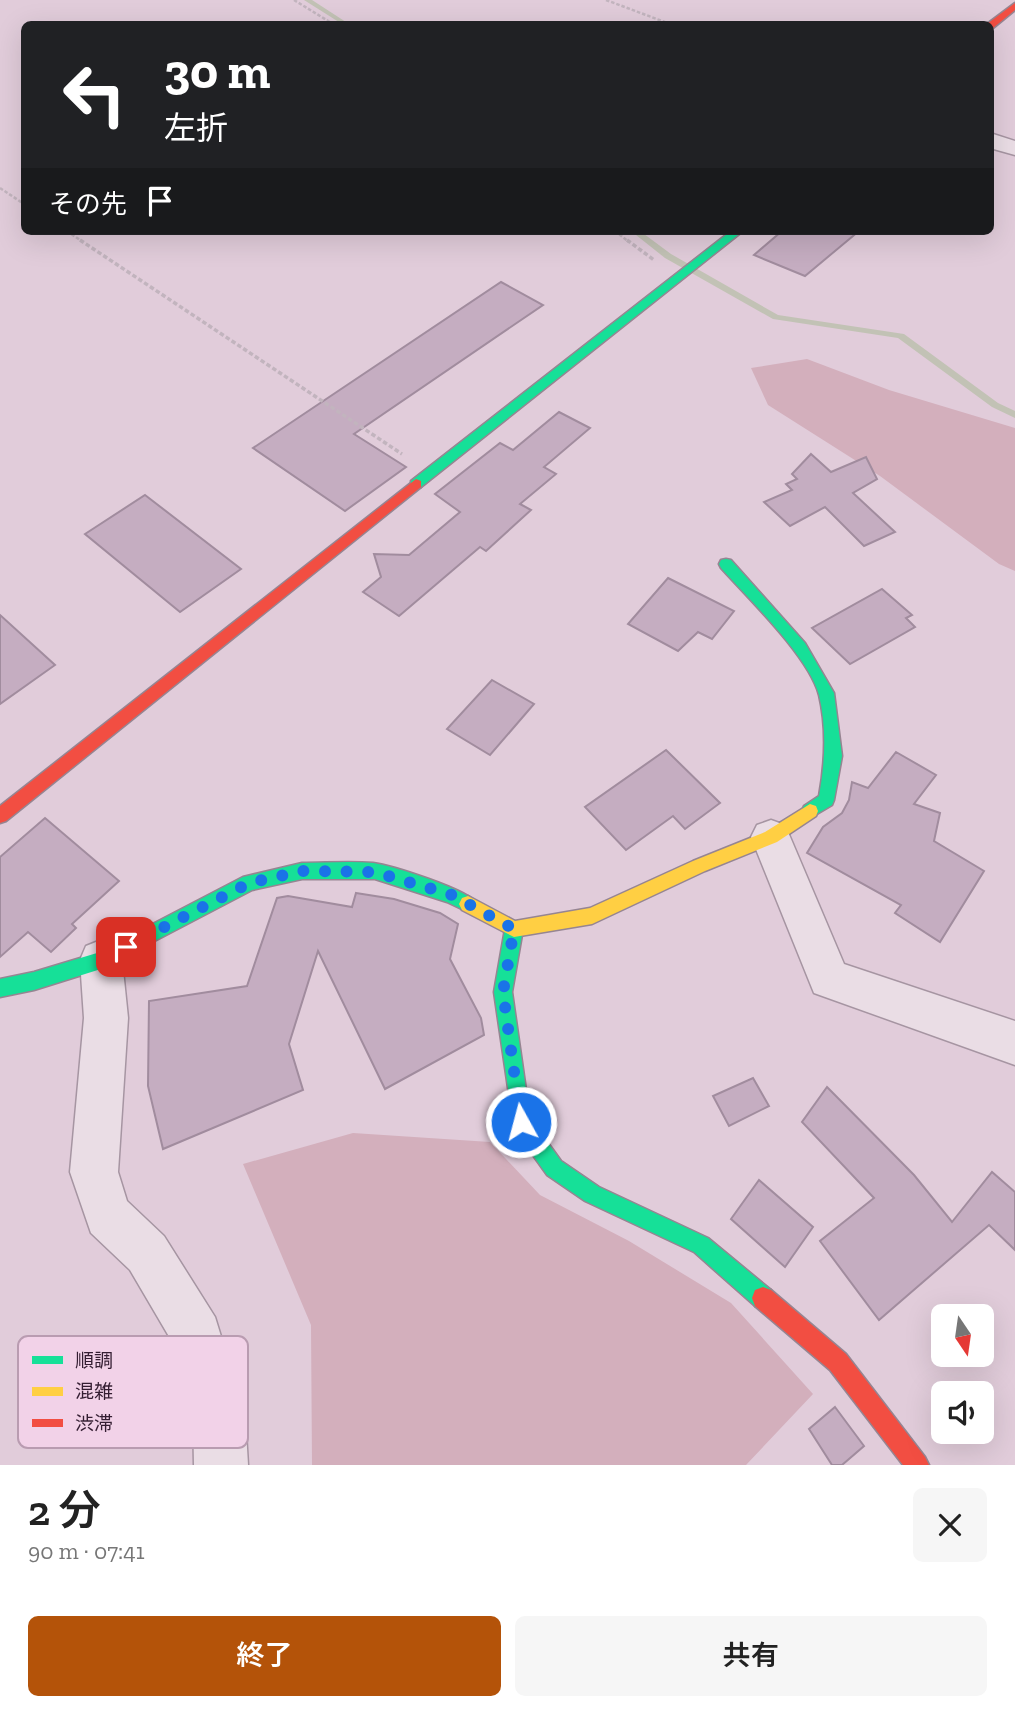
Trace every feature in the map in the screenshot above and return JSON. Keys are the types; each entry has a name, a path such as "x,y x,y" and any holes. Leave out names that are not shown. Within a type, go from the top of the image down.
{"street":[{"path":"994,23 1015,6"},
{"path":"994,140 1015,148"},
{"path":"0,816 733,235"},
{"path":"0,988 34,981 102,960 249,883 302,871 375,872 452,895 514,929 592,916 699,866 771,837 826,800 834,756 826,693 800,647 726,564"},
{"path":"771,837 829,979 1015,1044"},
{"path":"514,929 503,992 521,1122 554,1168 592,1194 701,1245 838,1362 917,1465"},
{"path":"102,960 106,1018 94,1172 108,1216 146,1253 197,1336"}],"path":[{"path":"294,0 328,21"},
{"path":"606,0 662,21"},
{"path":"0,188 21,202"},
{"path":"72,235 432,473"},
{"path":"620,235 679,279"}],"shaded area":[{"path":"807,359 889,390 1015,428 1015,571 999,564 880,476 768,405 751,368"},
{"path":"353,1133 490,1142 540,1195 629,1241 731,1303 813,1394 746,1465 312,1465 311,1325 243,1164"}],"building":[{"path":"777,235 854,235 805,276 754,255"},
{"path":"501,282 543,305 354,434 406,467 345,511 253,448"},
{"path":"559,412 590,428 544,467 556,474 520,504 531,510 486,551 480,547 399,616 363,592 381,577 374,554 409,555 460,512 435,494 500,443 513,450"},
{"path":"811,454 831,472 866,457 877,479 853,493 895,532 864,546 825,507 790,526 764,502 792,490 786,484 797,479 792,474"},
{"path":"145,495 241,569 180,612 85,534"},
{"path":"668,578 734,611 712,639 698,632 678,651 628,624"},
{"path":"882,589 912,615 906,618 915,627 850,664 812,628"},
{"path":"0,615 55,665 0,704"},
{"path":"492,680 534,704 490,755 447,729"},
{"path":"666,750 720,803 685,829 673,816 626,850 585,807"},
{"path":"896,752 936,775 914,804 940,813 934,841 984,871 940,942 895,913 901,905 807,853 823,827 842,813 849,800 852,782 868,788"},
{"path":"45,818 119,881 72,924 76,928 51,952 28,932 0,957 0,857"},
{"path":"356,893 394,899 440,913 458,924 450,959 481,1018 484,1035 385,1089 318,951 289,1044 303,1090 163,1149 148,1086 149,1001 247,986 277,898 288,896 352,907"},
{"path":"753,1078 769,1106 729,1126 713,1096"},
{"path":"827,1087 914,1175 952,1222 992,1172 1015,1192 1015,1250 989,1225 879,1320 820,1241 874,1198 802,1122"},
{"path":"759,1180 813,1227 785,1267 731,1219"},
{"path":"835,1407 864,1446 842,1465 832,1465 809,1429"}],"waterway":[{"path":"307,0 341,21"},
{"path":"640,235 668,256 776,317 901,336 995,405 1015,415"}],"traffic: fast":[{"path":"416,484 733,235"},
{"path":"726,564 800,647 826,693 834,756 826,800 810,811"},
{"path":"0,988 34,981 101,960 249,883 302,871 375,871 452,895 468,904"},
{"path":"514,929 503,992 521,1122 554,1168 592,1194 701,1245 763,1298"}],"traffic: slow":[{"path":"468,904 514,929 592,916 699,866 771,837 810,811"}],"traffic: jam":[{"path":"994,23 1015,6"},
{"path":"0,816 416,484"},
{"path":"763,1298 838,1362 917,1465"}],"route":[{"path":"126,947 249,883 302,871 375,872 452,895 514,929 503,992 521,1122"}]}
